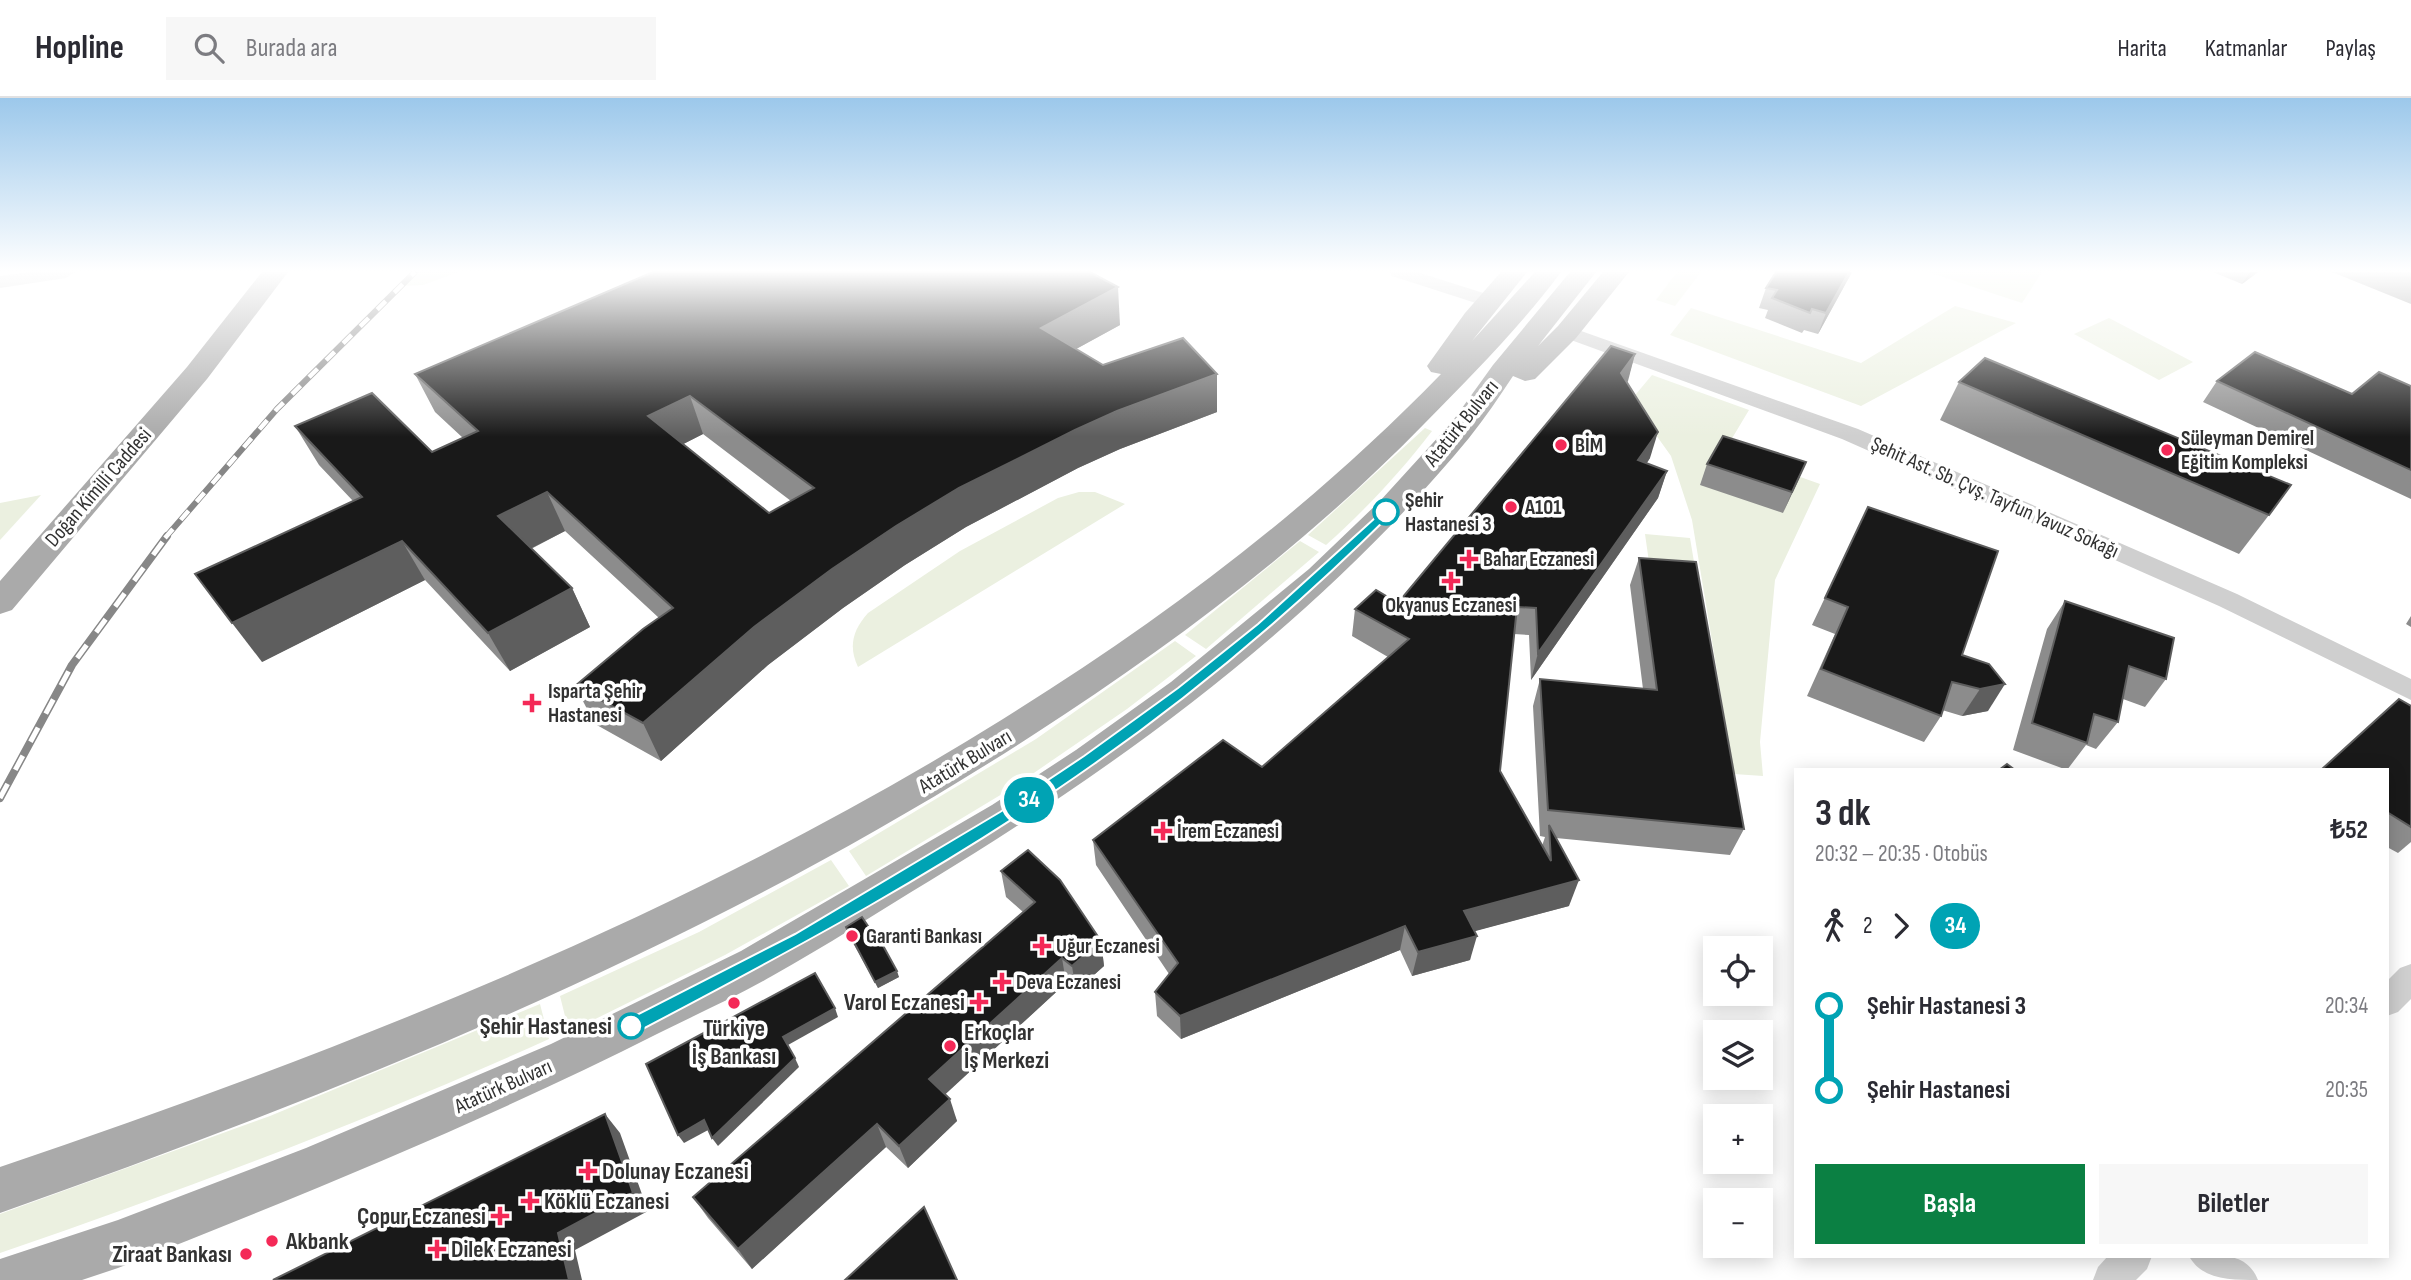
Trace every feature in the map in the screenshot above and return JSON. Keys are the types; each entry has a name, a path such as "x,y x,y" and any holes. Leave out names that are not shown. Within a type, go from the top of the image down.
{"main road":[{"name":"Doğan Kimilli Caddesi","path":"0,602 197,373 232,327"},
{"name":"Doğan Kimilli Caddesi","path":"197,373 242,327"},
{"path":"1405,426 1469,327"},
{"name":"Atatürk Bulvarı","path":"0,1190 192,1123 335,1069 475,1010 605,953 832,839 1013,732 1121,660 1299,525 1405,426 1470,362 1500,327"},
{"name":"Atatürk Bulvarı","path":"24,1278 313,1168 496,1090 697,995 801,939 1005,816 1089,760 1183,691 1320,577 1391,508 1462,428 1538,327"},
{"path":"1462,428 1521,378 1571,327"}],"street":[{"name":"Şehit Ast. Sb. Çvş. Tayfun Yavuz Sokağı","path":"1567,332 1850,434 2228,600 2411,690"},
{"path":"2389,1000 2411,978"},
{"path":"2111,1280 2132,1258"},
{"path":"2210,1258 2239,1280"}],"green space":[{"path":"1676,327 1750,327 1861,363 1920,327 2008,327 1861,406 1670,335"},
{"path":"2089,327 2126,327 2193,362 2159,380 2074,334"},
{"path":"1652,375 1749,410 1725,450 1820,484 1775,580 1760,742 1763,776 1734,774 1692,520 1671,456 1631,400"},
{"path":"1425,428 1432,431 1407,462 1368,505 1326,545 1308,535"},
{"path":"1079,492 1095,492 1125,504 858,667 853,652 854,638 868,613 960,551 1058,498"},
{"path":"41,495 0,540 0,503"},
{"path":"1645,534 1690,538 1697,580 1651,576"},
{"path":"1300,541 1319,552 1206,649 1185,635"},
{"path":"1175,641 1196,656 1127,709 1012,788 866,876 849,851 1036,739"},
{"path":"831,860 849,886 725,955 569,1032 560,996 699,932"},
{"path":"540,1004 549,1039 414,1098 277,1152 0,1253 0,1214 270,1116"}],"building":[{"path":"524,327 1043,327 1103,365 1183,338 1217,374 1117,411 1075,430 959,488 896,526 754,627 643,723 575,686 643,629 673,608 547,492 498,516 572,588 488,633 402,541 232,623 195,574 362,497 295,426 372,393 432,452 478,431 415,374","holes":["690,396 814,488 769,513 648,416"]},
{"path":"1611,346 1635,354 1621,373 1658,432 1638,460 1667,471 1538,653 1536,608 1517,607 1500,771 1551,861 1549,825 1579,880 1464,911 1477,936 1418,952 1405,926 1180,1016 1155,992 1178,963 1093,840 1223,740 1262,767 1409,639 1355,609 1376,590 1398,603"},
{"path":"2255,352 2352,394 2379,372 2411,386 2411,470 2217,381"},
{"path":"1985,358 2291,485 2269,515 1959,382"},
{"path":"1723,436 1806,462 1792,492 1707,464"},
{"path":"1868,507 1998,551 1962,655 1989,664 2005,684 1980,689 1952,682 1941,716 1821,669 1848,607 1825,598"},
{"path":"1639,558 1696,562 1744,829 1548,810 1540,679 1657,690"},
{"path":"2065,601 2174,638 2166,679 2129,666 2118,722 2094,714 2087,743 2032,723"},
{"path":"2399,699 2411,706 2411,827 2389,813 2389,768 2323,768"},
{"name":"Erkoçlar İş Merkezi","path":"1028,850 1060,880 1101,941 1072,966 1062,958 929,1079 950,1099 899,1146 877,1124 738,1249 693,1197 1035,902 1001,871"},
{"path":"862,917 872,932 875,931 897,971 875,982 846,927"},
{"path":"815,973 835,1008 783,1037 795,1058 712,1138 704,1120 678,1135 646,1064"},
{"path":"605,1114 633,1193 558,1233 569,1280 273,1280"},
{"path":"924,1207 957,1280 845,1280"}],"railway":[{"path":"165,538 277,409 359,327"},
{"path":"0,798 72,665 167,536"}],"bus line":[{"name":"34","path":"631,1026 697,995 801,939 1005,816 1089,760 1183,691 1262,627 1320,577 1386,512"}],"place":[{"name":"BİM","path":"1561,445"},
{"name":"Süleyman Demirel Eğitim Kompleksi","path":"2167,450"},
{"name":"A101","path":"1511,507"},
{"name":"Şehir Hastanesi 3","path":"1386,512"},
{"name":"Bahar Eczanesi","path":"1469,559"},
{"name":"Okyanus Eczanesi","path":"1451,581"},
{"name":"Isparta Şehir Hastanesi","path":"532,703"},
{"name":"İrem Eczanesi","path":"1163,831"},
{"name":"Garanti Bankası","path":"852,936"},
{"name":"Uğur Eczanesi","path":"1042,946"},
{"name":"Deva Eczanesi","path":"1002,982"},
{"name":"Varol Eczanesi","path":"979,1002"},
{"name":"Türkiye İş Bankası","path":"734,1003"},
{"name":"Şehir Hastanesi","path":"631,1026"},
{"name":"Erkoçlar İş Merkezi","path":"950,1046"},
{"name":"Dolunay Eczanesi","path":"588,1171"},
{"name":"Köklü Eczanesi","path":"530,1201"},
{"name":"Çopur Eczanesi","path":"500,1216"},
{"name":"Akbank","path":"272,1241"},
{"name":"Dilek Eczanesi","path":"437,1249"},
{"name":"Ziraat Bankası","path":"246,1254"}]}
